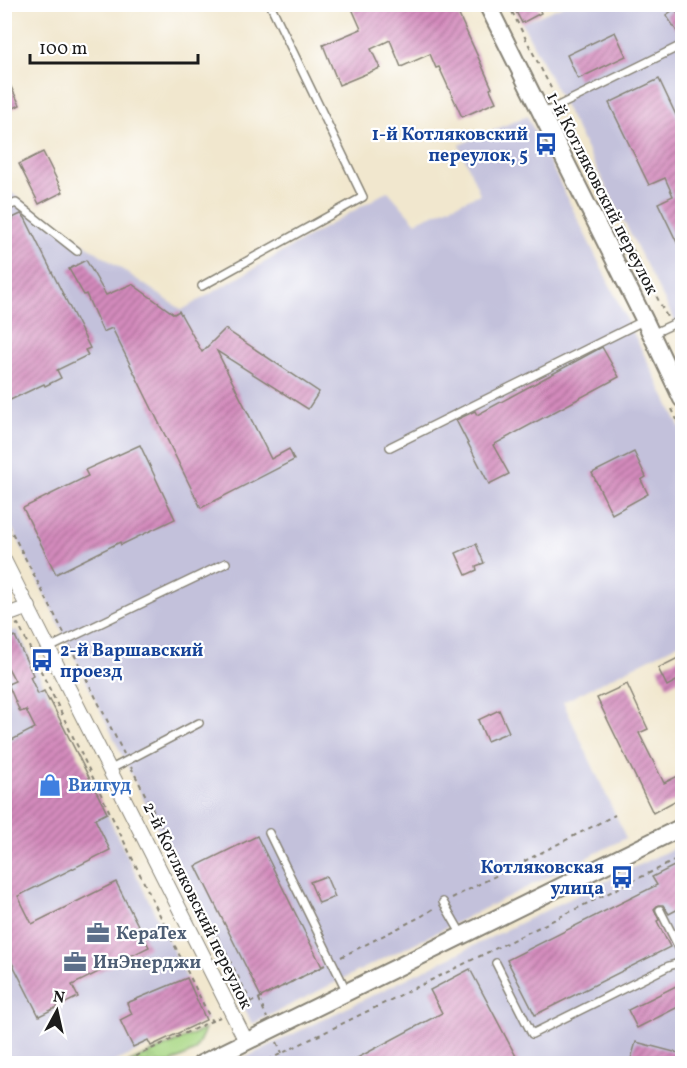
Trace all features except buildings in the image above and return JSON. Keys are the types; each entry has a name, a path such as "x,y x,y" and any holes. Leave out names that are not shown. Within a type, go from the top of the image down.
{"street":[{"name":"1-й Котляковский переулок","path":"487,4 682,399"},
{"name":"2-й Котляковский переулок","path":"4,560 246,1041"},
{"path":"8,621 29,607"},
{"path":"201,1064 682,827"}],"lane":[{"path":"202,285 363,197 270,4"},
{"path":"542,114 681,49"},
{"path":"4,208 16,203 78,251"},
{"path":"390,447 648,327 671,325 682,320"},
{"path":"50,648 226,563"},
{"path":"111,769 199,723"},
{"path":"268,833 347,992"},
{"path":"443,902 462,935"},
{"path":"660,909 682,954"},
{"path":"496,963 532,1034 669,966 682,962"}],"path":[{"path":"508,4 682,348"},
{"path":"8,621 18,624 212,1022"},
{"path":"119,1064 212,1022 332,962 422,916 443,902 615,815"},
{"path":"261,1064 682,857"}],"shaded area":[{"path":"565,5 682,5 682,320 676,323 522,23"},
{"path":"527,116 682,432 682,642 563,702 626,838 252,1024 5,513 5,188 182,310 388,191 415,222 480,194 459,145"},
{"path":"17,630 207,1020 112,1063 5,1064 4,633"},
{"path":"682,844 682,1063 234,1063"}],"green space":[{"path":"205,1029 195,1051 170,1063 128,1063"}],"place":[{"name":"1-й Котляковский переулок, 5","path":"546,144"},
{"name":"2-й Варшавский проезд","path":"42,660"},
{"name":"Вилгуд","path":"50,785"},
{"name":"Котляковская улица","path":"622,877"},
{"name":"КераТех","path":"98,933"},
{"name":"ИнЭнерджи","path":"75,962"}]}
